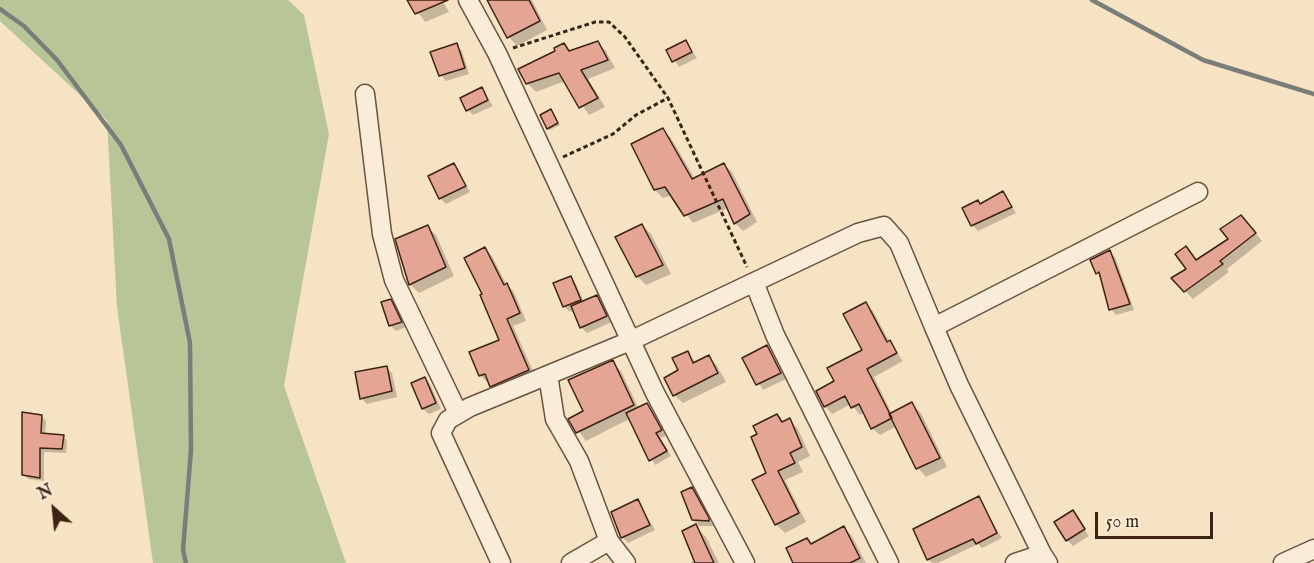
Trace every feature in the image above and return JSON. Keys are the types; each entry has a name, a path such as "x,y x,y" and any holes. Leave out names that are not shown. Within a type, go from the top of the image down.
{"street":[{"path":"468,0 497,53 630,341 744,563"},
{"path":"365,94 381,234 394,280 458,413"},
{"path":"934,327 1198,192"},
{"path":"501,563 441,434 447,420 458,413 630,341 858,233 884,226 898,243 959,385 1045,559 1015,563"},
{"path":"754,282 775,335 890,563"},
{"path":"548,375 555,419 579,461 609,541 626,563"},
{"path":"571,563 609,541"},
{"path":"1283,563 1314,549"}],"path":[{"path":"497,53 581,25 609,22 640,55 668,98 754,282"},
{"path":"547,162 577,153 613,134 636,115 668,98"}],"green space":[{"path":"0,0 288,0 304,15 329,134 284,386 346,563 153,563 117,307 107,120 0,21"}],"building":[{"path":"407,0 448,0 415,14"},
{"path":"487,0 529,0 540,21 507,38"},
{"path":"686,40 692,52 672,62 666,50"},
{"path":"598,41 608,60 581,70 598,98 579,108 559,73 526,84 518,69 555,51 554,48 564,43 569,51"},
{"path":"457,43 465,68 439,76 430,52"},
{"path":"482,87 488,100 466,111 460,98"},
{"path":"551,109 558,123 547,129 540,115"},
{"path":"663,128 692,179 724,163 750,214 734,224 723,199 684,216 665,187 654,190 631,144"},
{"path":"454,163 466,186 439,199 428,176"},
{"path":"1003,191 1012,207 971,226 962,208 978,200 980,204"},
{"path":"1241,215 1256,233 1220,261 1223,264 1184,292 1171,278 1186,269 1175,254 1186,246 1196,260 1228,239 1220,229"},
{"path":"642,224 663,265 636,277 615,237"},
{"path":"428,225 446,267 409,285 395,239"},
{"path":"485,247 504,285 507,283 520,313 507,319 529,370 490,387 485,374 479,376 469,352 499,340 480,295 482,294 464,258"},
{"path":"1110,250 1130,304 1109,310 1099,272 1096,274 1090,260"},
{"path":"571,276 581,300 563,307 553,283"},
{"path":"597,295 607,316 580,328 571,306"},
{"path":"391,299 402,322 389,326 381,302"},
{"path":"866,302 887,342 890,340 897,353 867,369 892,418 871,429 859,404 851,408 845,396 824,407 816,391 834,381 827,368 862,350 843,314"},
{"path":"767,345 781,373 756,385 742,358"},
{"path":"688,351 693,363 709,355 718,373 673,396 664,378 678,370 672,358"},
{"path":"613,360 634,405 576,433 568,419 583,411 568,380"},
{"path":"387,366 392,391 360,399 355,372"},
{"path":"425,377 436,403 422,409 411,383"},
{"path":"912,402 940,458 916,469 889,414"},
{"path":"647,403 662,430 656,433 667,451 649,461 626,413"},
{"path":"22,412 42,415 41,433 64,435 62,449 40,448 40,478 22,475"},
{"path":"777,414 782,422 790,418 802,447 790,453 795,463 778,471 799,513 775,525 752,480 766,473 751,437 757,434 753,426"},
{"path":"692,487 709,521 692,520 681,492"},
{"path":"979,496 997,533 976,544 973,539 927,560 913,529"},
{"path":"638,499 650,525 621,538 611,512"},
{"path":"1073,510 1085,529 1066,541 1054,522"},
{"path":"696,524 714,563 695,563 682,531"},
{"path":"844,526 860,558 850,563 793,563 786,548 807,538 811,544"}],"waterway":[{"path":"1092,0 1203,60 1314,94"},
{"path":"0,9 24,26 57,60 121,145 169,239 190,343 191,450 183,550 186,563"}]}
